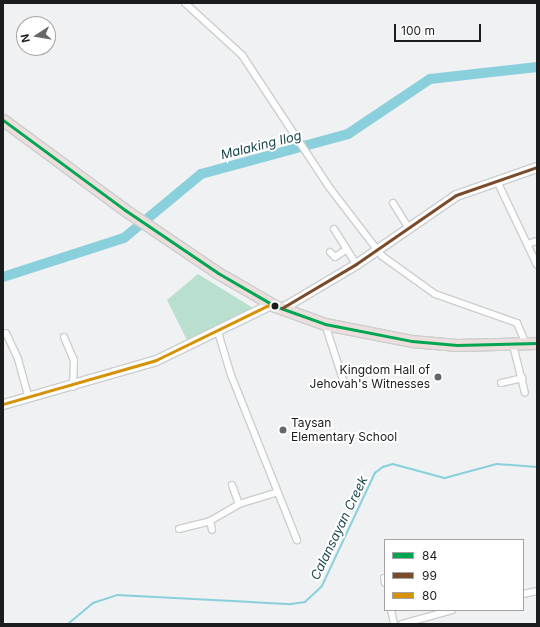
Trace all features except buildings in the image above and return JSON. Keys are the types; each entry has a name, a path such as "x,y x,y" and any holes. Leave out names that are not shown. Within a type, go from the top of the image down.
{"highway":[{"path":"3,120 125,210 271,304 325,324 412,341 457,345 534,344"}],"street":[{"path":"185,3 242,55 320,174 377,250 400,272 435,294 517,323 534,344"},
{"path":"282,308 356,264 456,195 537,167"},
{"path":"497,180 537,265"},
{"path":"393,203 408,227"},
{"path":"334,229 356,264"},
{"path":"527,244 537,241"},
{"path":"330,252 334,257 347,249"},
{"path":"3,404 29,399 73,387 156,360 218,332 271,304"},
{"path":"325,324 344,383"},
{"path":"218,332 276,493 297,540"},
{"path":"6,333 18,359 29,399"},
{"path":"64,336 74,360 73,387"},
{"path":"513,345 525,393"},
{"path":"501,383 522,378"},
{"path":"232,485 239,504"},
{"path":"179,528 210,520 239,504 276,493"},
{"path":"210,520 212,530"},
{"path":"524,592 537,591"},
{"path":"391,611 394,624"},
{"path":"402,624 439,611"}],"green space":[{"path":"198,274 253,308 188,342 167,300"}],"waterway":[{"name":"Malaking Ilog","path":"3,277 124,238 201,174 348,134 430,79 537,67"},
{"name":"Calansayan Creek","path":"68,624 93,603 117,595 291,604 305,602 322,586 375,473 383,467 393,464 445,478 497,464 537,467"}],"transit line":[{"name":"84","path":"3,120 125,210 218,273 275,306 325,324 412,341 457,345 537,343"},
{"name":"99","path":"282,308 356,264 456,195 537,167"},
{"name":"80","path":"3,404 156,360 271,304"}],"place":[{"name":"Kingdom Hall of Jehovah's Witnesses","path":"438,377"},
{"name":"Taysan Elementary School","path":"283,430"}]}
